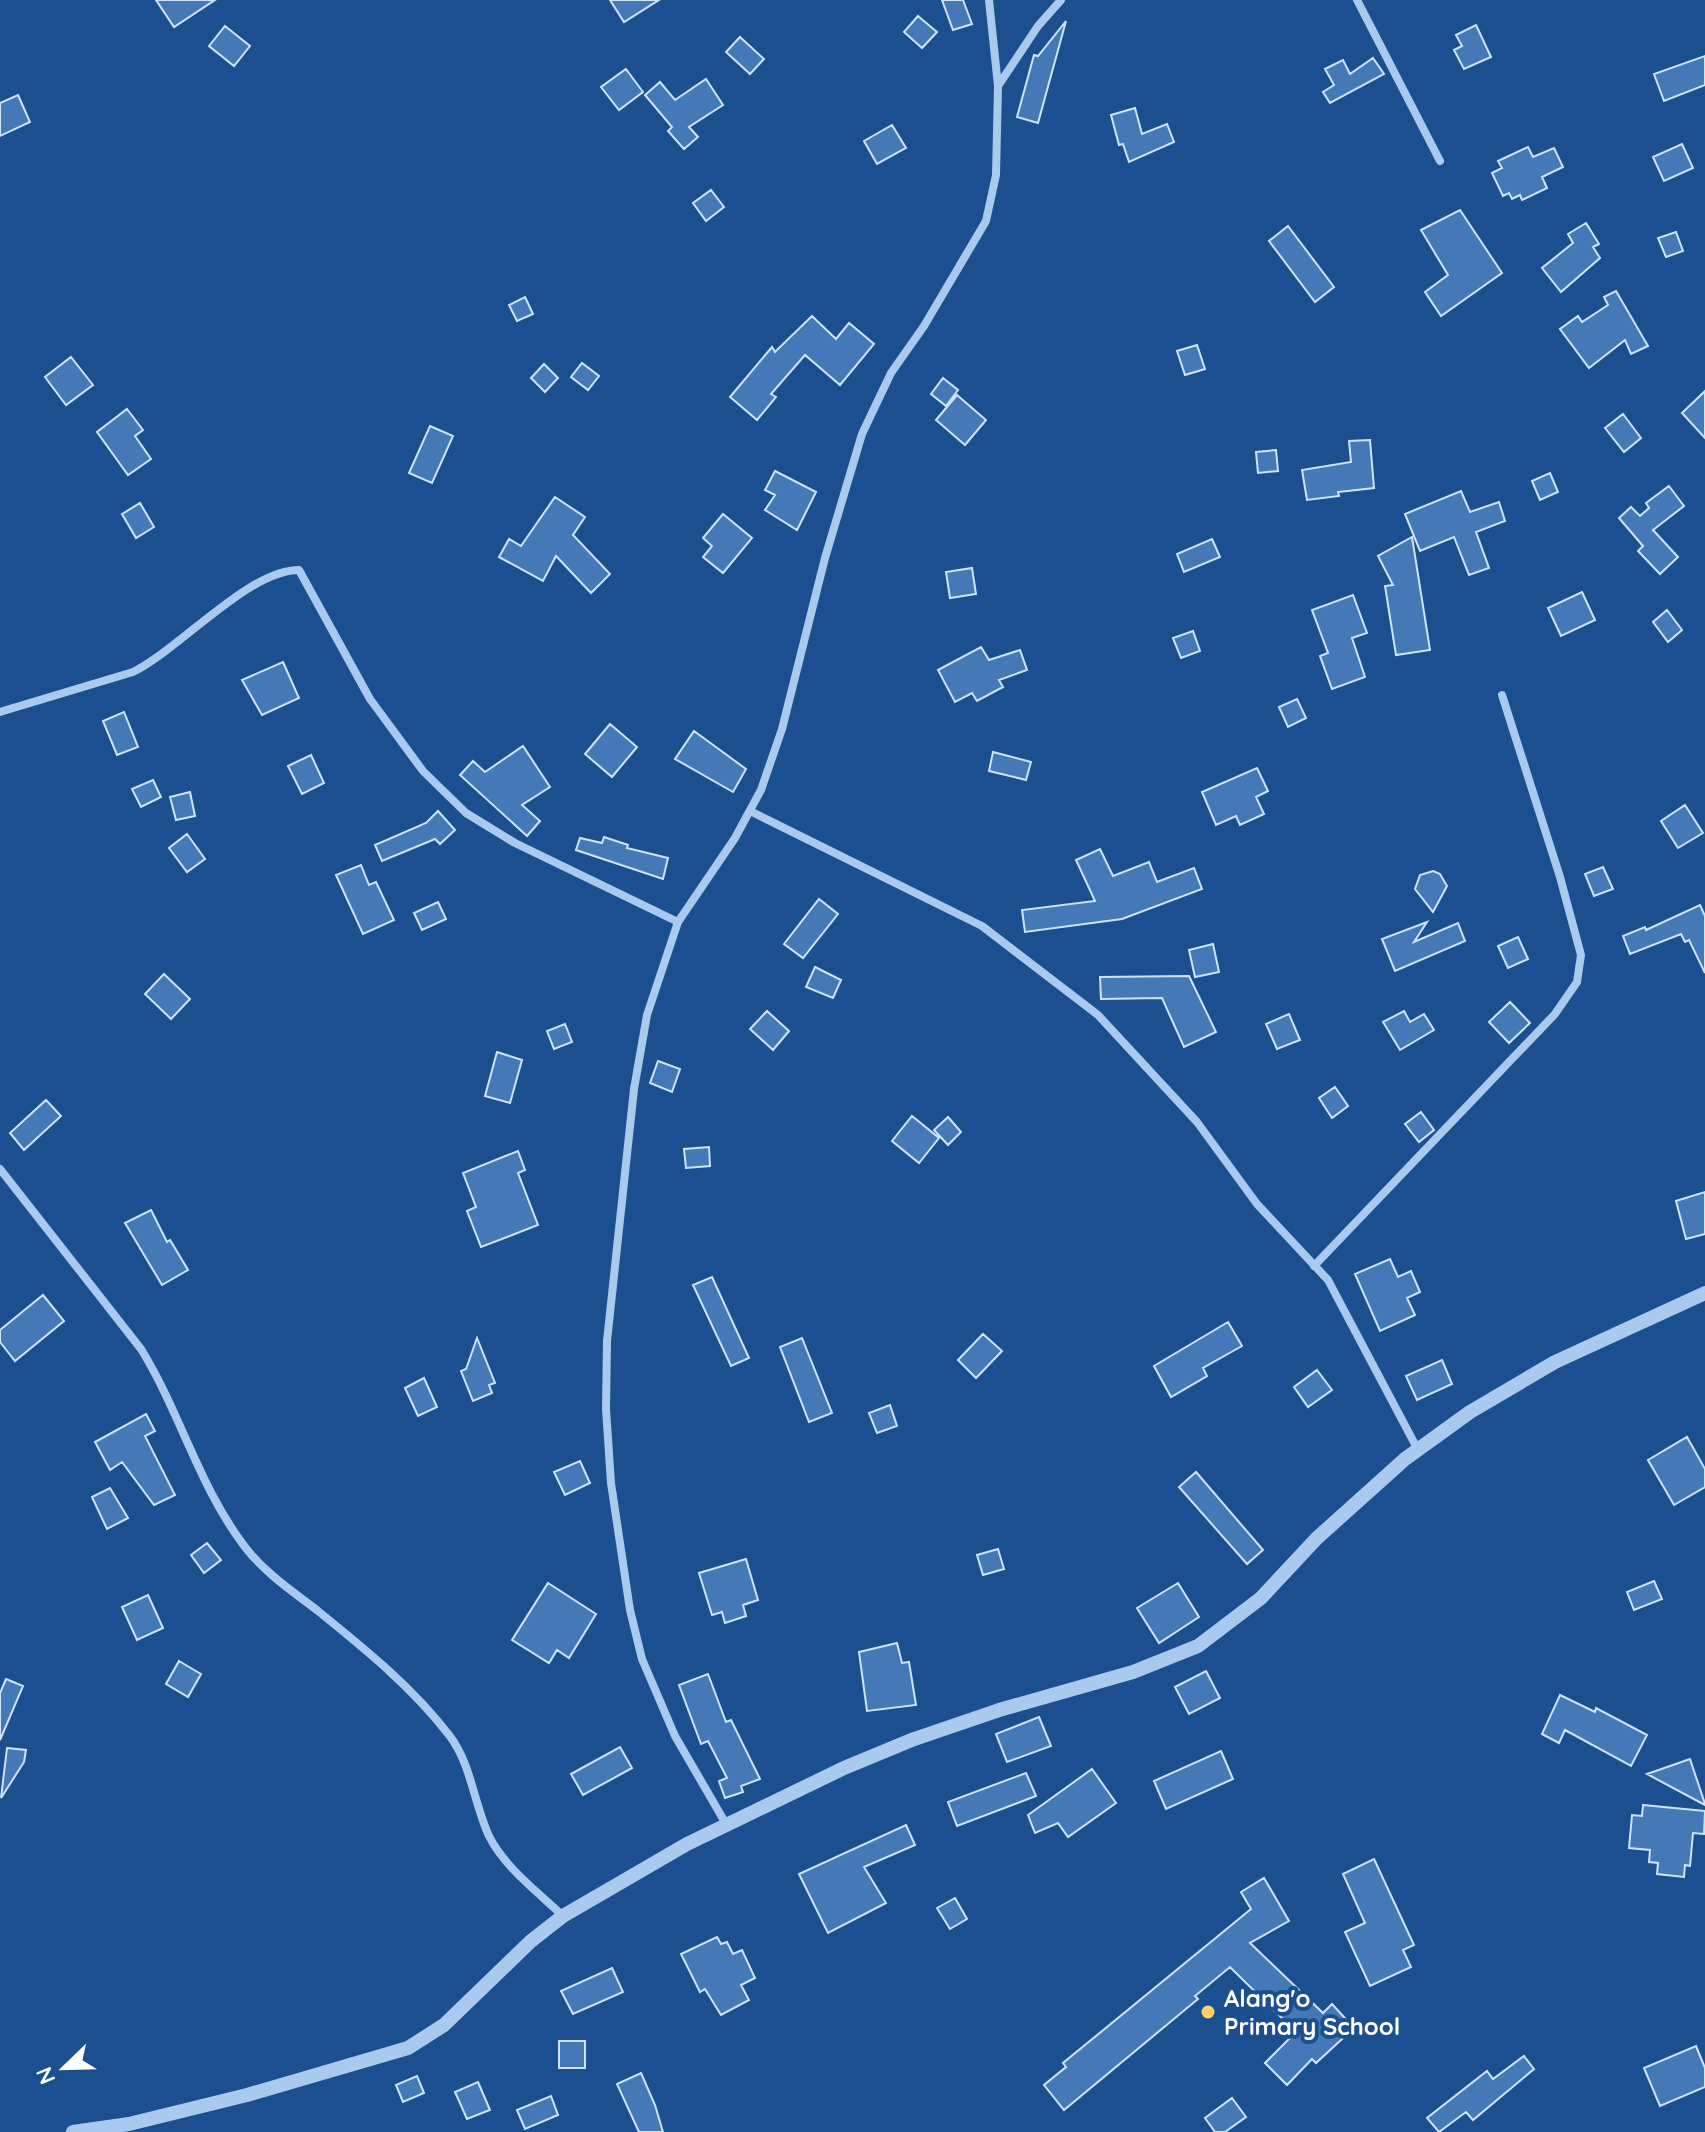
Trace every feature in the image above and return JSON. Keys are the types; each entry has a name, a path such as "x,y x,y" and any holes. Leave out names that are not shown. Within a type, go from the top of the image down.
{"street":[{"path":"726,1824 675,1736 642,1659 617,1526 606,1409 612,1271 629,1152 634,1089 647,1015 678,922 761,790 782,729 825,558 862,434 891,373 924,326 986,221 996,175 998,86 989,0"},
{"path":"998,86 1038,26 1061,0"},
{"path":"1357,0 1440,161"},
{"path":"0,712 133,672 149,664 228,603 272,577 299,570 370,699 423,771 466,813 515,843 678,922"},
{"path":"1314,1266 1555,1014 1577,982 1581,955 1560,877 1502,695"},
{"path":"750,811 982,926 1098,1015 1197,1122 1257,1204 1328,1280 1352,1320 1418,1450"},
{"path":"0,1169 141,1349 158,1377 203,1476 245,1547 272,1575 386,1667 433,1714 457,1748 490,1837 505,1859 563,1916"},
{"path":"73,2132 129,2124 247,2095 408,2048 444,2025 531,1941 563,1916 726,1824 914,1739 1133,1672 1198,1646 1261,1598 1317,1538 1418,1450 1470,1412 1555,1362 1705,1293"}],"building":[{"path":"156,0 215,0 174,27"},
{"path":"610,0 659,0 624,22"},
{"path":"942,0 963,0 972,24 953,30"},
{"path":"918,16 937,32 922,48 904,32"},
{"path":"1066,21 1038,123 1017,117 1034,55 1038,56"},
{"path":"1476,25 1491,57 1464,69 1454,50 1462,46 1456,35"},
{"path":"225,26 250,46 234,66 209,46"},
{"path":"740,37 764,59 750,74 726,52"},
{"path":"1705,56 1705,85 1664,101 1654,74"},
{"path":"1373,58 1384,74 1330,103 1323,92 1334,85 1325,69 1343,60 1350,74"},
{"path":"626,69 643,92 619,110 601,87"},
{"path":"706,79 723,105 689,127 698,137 684,149 668,131 672,127 645,95 660,82 675,100"},
{"path":"18,95 30,122 0,136 0,103"},
{"path":"1135,108 1142,134 1167,124 1174,142 1129,162 1123,144 1119,145 1111,115"},
{"path":"892,125 906,148 877,164 864,141"},
{"path":"1682,144 1693,168 1664,181 1653,157"},
{"path":"1528,147 1533,157 1554,148 1563,167 1542,177 1547,188 1522,200 1520,195 1512,199 1509,193 1503,196 1492,173 1502,168 1498,161"},
{"path":"711,190 724,207 706,221 693,203"},
{"path":"1460,210 1502,273 1441,316 1425,292 1448,275 1421,230"},
{"path":"1586,223 1599,244 1593,247 1600,258 1561,292 1542,268 1573,243 1568,234"},
{"path":"1288,226 1334,287 1315,302 1269,241"},
{"path":"1676,232 1683,251 1666,257 1658,238"},
{"path":"1616,291 1648,346 1631,354 1625,340 1589,368 1560,329 1578,316 1582,322 1608,305 1604,297"},
{"path":"525,297 533,314 517,321 509,305"},
{"path":"812,316 836,339 849,323 874,344 840,385 805,355 771,394 776,397 757,420 730,397 772,347 775,352"},
{"path":"1197,345 1205,369 1185,375 1177,351"},
{"path":"71,357 93,385 66,405 45,377"},
{"path":"582,363 599,376 588,390 571,377"},
{"path":"544,364 558,378 545,392 531,378"},
{"path":"943,378 958,390 946,406 931,394"},
{"path":"1705,391 1705,438 1682,413"},
{"path":"957,395 986,420 965,445 936,420"},
{"path":"127,409 143,430 135,436 151,459 128,475 97,432"},
{"path":"1623,414 1641,438 1624,452 1605,428"},
{"path":"430,426 453,436 432,483 409,473"},
{"path":"1370,440 1374,488 1338,492 1339,496 1307,500 1302,470 1351,462 1349,441"},
{"path":"1276,450 1278,471 1258,473 1256,452"},
{"path":"775,471 816,492 797,530 765,510 775,495 765,490"},
{"path":"1550,473 1558,492 1540,500 1532,481"},
{"path":"1669,486 1684,506 1653,530 1678,557 1660,574 1638,551 1643,546 1619,518 1631,507 1640,516 1649,508 1646,503"},
{"path":"1461,491 1470,512 1499,502 1505,521 1476,532 1489,568 1469,575 1454,537 1420,551 1405,514"},
{"path":"555,497 585,517 573,535 610,574 591,593 556,556 543,581 499,557 509,539 521,546"},
{"path":"140,503 154,527 136,538 122,514"},
{"path":"723,514 752,538 723,573 703,557 712,546 703,538"},
{"path":"1412,537 1430,650 1396,655 1385,586 1393,585 1378,556"},
{"path":"1212,539 1220,557 1184,572 1177,554"},
{"path":"972,568 976,594 950,598 946,572"},
{"path":"1582,592 1595,620 1561,636 1548,608"},
{"path":"1353,595 1367,633 1352,638 1365,677 1332,689 1320,656 1328,653 1312,610"},
{"path":"1667,610 1682,630 1668,642 1653,622"},
{"path":"1193,631 1200,651 1181,658 1173,638"},
{"path":"981,647 989,660 1020,650 1027,670 999,680 1003,687 977,701 972,693 955,702 938,670"},
{"path":"283,662 299,698 262,715 242,680"},
{"path":"1297,699 1306,718 1288,727 1279,707"},
{"path":"124,712 138,747 117,755 103,721"},
{"path":"610,724 637,747 612,777 585,754"},
{"path":"694,731 746,769 733,792 675,759"},
{"path":"523,746 550,787 522,805 540,821 527,836 460,775 473,761 485,772"},
{"path":"993,752 1031,762 1026,780 989,771"},
{"path":"311,755 324,783 302,794 288,766"},
{"path":"1257,768 1268,791 1256,797 1264,814 1240,825 1236,816 1216,825 1202,792"},
{"path":"153,780 161,797 141,807 132,789"},
{"path":"190,792 195,816 176,820 170,797"},
{"path":"1685,805 1703,833 1678,848 1661,821"},
{"path":"438,811 455,830 440,844 435,839 382,861 375,845 426,823"},
{"path":"187,834 205,859 187,872 169,848"},
{"path":"604,837 628,845 627,848 668,858 663,879 576,850 580,838 602,843"},
{"path":"1100,849 1113,876 1149,862 1157,882 1194,868 1202,889 1122,919 1025,932 1022,910 1095,901 1076,860"},
{"path":"361,865 369,885 376,882 394,920 363,934 336,875"},
{"path":"1603,867 1613,889 1594,896 1585,874"},
{"path":"1433,871 1440,874 1447,886 1433,912 1415,889 1420,875"},
{"path":"819,899 838,914 803,958 784,944"},
{"path":"438,902 446,919 422,930 414,913"},
{"path":"1700,905 1705,916 1705,973 1689,940 1685,942 1681,934 1630,954 1623,936 1645,927 1646,930"},
{"path":"1427,922 1414,942 1458,923 1465,941 1395,971 1382,939"},
{"path":"1518,937 1528,959 1508,968 1498,946"},
{"path":"1213,944 1219,972 1195,977 1189,950"},
{"path":"815,967 841,980 833,998 806,987"},
{"path":"164,974 190,999 171,1019 145,994"},
{"path":"1189,976 1216,1032 1184,1047 1162,998 1101,999 1100,977"},
{"path":"1510,1002 1530,1023 1509,1043 1489,1022"},
{"path":"767,1011 789,1031 773,1050 750,1029"},
{"path":"1404,1011 1410,1022 1424,1014 1434,1030 1400,1050 1383,1022"},
{"path":"1289,1014 1300,1040 1277,1049 1266,1024"},
{"path":"565,1024 572,1042 554,1049 547,1031"},
{"path":"497,1052 522,1060 510,1103 485,1096"},
{"path":"658,1061 680,1069 672,1092 650,1083"},
{"path":"1335,1087 1348,1106 1332,1118 1319,1098"},
{"path":"46,1100 61,1116 24,1150 10,1133"},
{"path":"1421,1112 1434,1130 1419,1142 1405,1124"},
{"path":"912,1116 939,1138 919,1163 892,1141"},
{"path":"948,1117 961,1132 948,1145 934,1130"},
{"path":"709,1147 710,1166 686,1168 684,1149"},
{"path":"518,1151 525,1170 518,1173 538,1225 481,1247 467,1211 476,1207 463,1173"},
{"path":"1705,1192 1705,1234 1686,1239 1676,1201"},
{"path":"151,1210 167,1242 170,1240 188,1270 162,1285 125,1223"},
{"path":"1390,1259 1398,1277 1411,1271 1420,1292 1407,1298 1415,1315 1380,1331 1355,1274"},
{"path":"712,1277 749,1358 731,1366 693,1285"},
{"path":"43,1295 64,1321 15,1361 0,1342 0,1330"},
{"path":"1228,1322 1242,1346 1203,1368 1207,1376 1171,1397 1154,1366"},
{"path":"983,1334 1002,1351 976,1378 958,1360"},
{"path":"477,1338 495,1383 489,1385 492,1393 473,1401 461,1371 466,1369"},
{"path":"802,1338 832,1413 809,1422 780,1347"},
{"path":"1442,1360 1452,1384 1417,1400 1406,1376"},
{"path":"1317,1370 1332,1390 1308,1407 1294,1387"},
{"path":"424,1378 437,1407 418,1416 405,1388"},
{"path":"890,1405 897,1426 877,1433 869,1413"},
{"path":"146,1414 155,1431 145,1436 175,1495 154,1505 122,1462 110,1470 95,1442"},
{"path":"1687,1437 1705,1469 1705,1487 1674,1505 1648,1460"},
{"path":"580,1461 590,1483 565,1495 554,1472"},
{"path":"1196,1472 1263,1550 1247,1564 1179,1487"},
{"path":"110,1488 128,1518 107,1529 92,1497"},
{"path":"207,1543 221,1560 204,1573 191,1555"},
{"path":"998,1549 1004,1569 983,1575 977,1555"},
{"path":"746,1559 758,1600 743,1605 746,1616 725,1623 722,1612 712,1615 699,1573"},
{"path":"1654,1581 1662,1599 1634,1610 1627,1592"},
{"path":"548,1583 596,1614 569,1658 557,1650 549,1663 512,1640"},
{"path":"1178,1583 1199,1617 1159,1643 1137,1608"},
{"path":"148,1595 163,1628 137,1640 122,1607"},
{"path":"897,1643 902,1663 909,1662 916,1705 867,1711 859,1652"},
{"path":"179,1661 201,1674 188,1697 166,1684"},
{"path":"1206,1671 1220,1698 1189,1714 1175,1687"},
{"path":"708,1674 726,1722 731,1720 760,1779 741,1786 743,1792 725,1798 719,1781 727,1778 708,1741 701,1744 679,1685"},
{"path":"6,1679 23,1686 0,1740 0,1693"},
{"path":"1560,1695 1595,1712 1596,1708 1647,1735 1631,1766 1565,1730 1559,1743 1542,1734"},
{"path":"1039,1717 1051,1746 1007,1762 996,1734"},
{"path":"620,1747 632,1768 583,1795 571,1774"},
{"path":"7,1748 26,1750 24,1762 1,1798"},
{"path":"1221,1751 1233,1779 1166,1809 1154,1781"},
{"path":"1690,1759 1705,1804 1705,1805 1647,1774"},
{"path":"1092,1769 1116,1803 1068,1837 1058,1823 1035,1833 1028,1815"},
{"path":"1026,1773 1036,1796 957,1826 948,1802"},
{"path":"1643,1805 1705,1811 1704,1834 1693,1833 1690,1866 1685,1865 1684,1877 1657,1874 1658,1863 1649,1862 1650,1850 1629,1848 1632,1815 1642,1816"},
{"path":"906,1825 915,1845 864,1867 886,1903 828,1933 799,1874"},
{"path":"1374,1859 1414,1945 1403,1950 1411,1967 1370,1986 1345,1932 1365,1923 1343,1874"},
{"path":"1264,1878 1289,1921 1250,1943 1323,2013 1332,2004 1354,2028 1316,2063 1312,2059 1287,2085 1265,2063 1296,2032 1230,1967 1195,1996 1198,1999 1064,2110 1044,2085 1066,2067 1063,2063 1251,1909 1241,1892"},
{"path":"955,1898 967,1919 950,1929 937,1908"},
{"path":"717,1937 721,1944 727,1942 733,1954 742,1950 755,1978 741,1985 749,2000 721,2015 705,1989 700,1992 681,1954"},
{"path":"612,1968 623,1992 573,2014 561,1991"},
{"path":"559,2041 585,2041 585,2068 559,2068"},
{"path":"1696,2046 1705,2068 1705,2087 1660,2106 1644,2068"},
{"path":"1524,2056 1534,2069 1473,2120 1466,2112 1439,2132 1427,2118 1487,2071 1493,2079"},
{"path":"641,2073 663,2132 639,2132 617,2084"},
{"path":"417,2076 424,2093 403,2102 396,2085"},
{"path":"478,2082 490,2110 467,2119 455,2092"},
{"path":"551,2096 558,2115 525,2129 517,2110"},
{"path":"1232,2098 1246,2117 1225,2132 1215,2132 1205,2118"}],"place":[{"name":"Alang'o Primary School","path":"1208,2012"}]}
